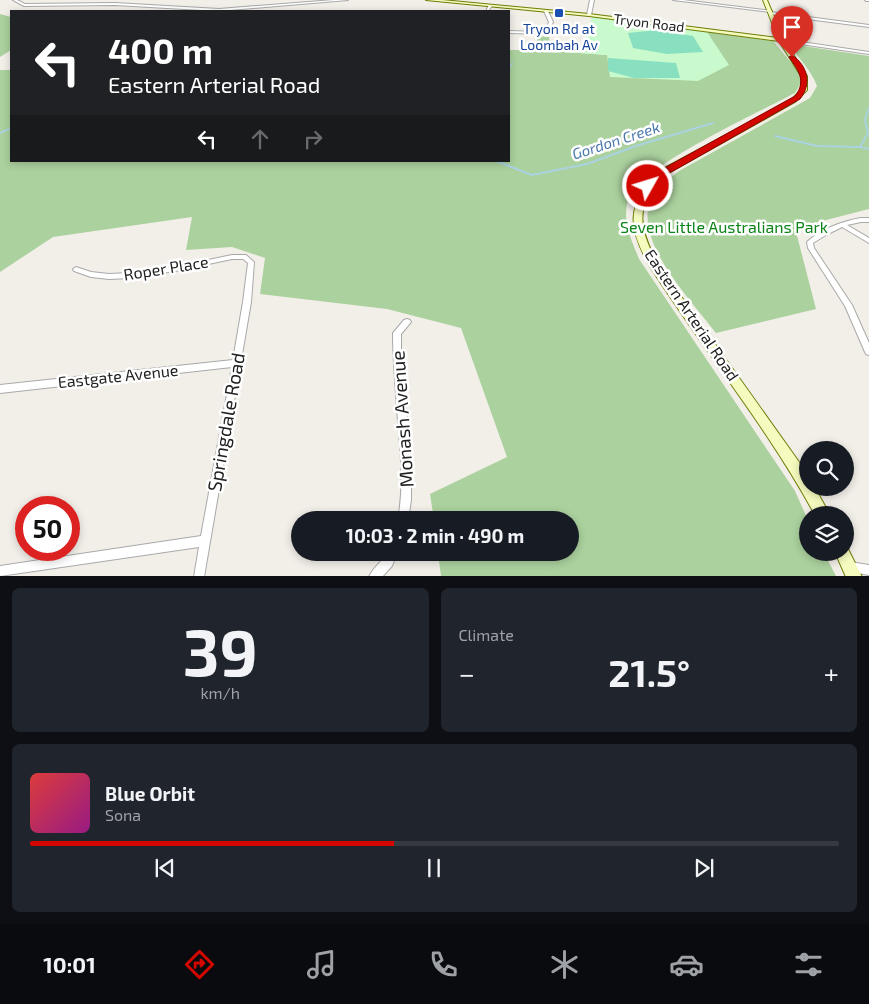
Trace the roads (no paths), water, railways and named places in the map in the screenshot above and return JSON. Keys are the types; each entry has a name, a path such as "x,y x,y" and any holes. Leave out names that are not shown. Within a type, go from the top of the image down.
{"main road":[{"name":"Tryon Road","path":"428,0 589,15 781,40"},
{"path":"765,0 781,40"},
{"name":"Eastern Arterial Road","path":"781,40 804,76 805,86 801,93 793,101 662,173 648,186 641,198 638,211 638,231 667,284 799,474"}],"street":[{"path":"15,0 24,5 115,4 219,10 346,0"},
{"path":"62,6 72,0"},
{"path":"589,15 592,0"},
{"path":"675,0 869,26"},
{"path":"488,10 490,6"},
{"path":"510,32 546,33 552,22 546,11"},
{"name":"Tryon Road","path":"781,40 869,53"},
{"path":"869,220 858,220 843,225 822,234 810,242 811,248 848,305 869,352"},
{"path":"843,225 869,241"},
{"name":"Roper Place","path":"76,269 91,276 136,275 238,256 248,259 251,268"},
{"name":"Springdale Road","path":"199,576 251,268"},
{"name":"Monash Avenue","path":"405,511 407,505 405,435 396,357 397,333 407,322"},
{"name":"Eastgate Avenue","path":"0,390 236,363"},
{"path":"0,571 206,541"},
{"path":"374,576 388,561"},
{"path":"852,572 869,570"}],"waterway":[{"path":"510,66 513,62"},
{"name":"Gordon Creek","path":"860,147 868,133 865,120 869,108"},
{"name":"Gordon Creek","path":"499,162 532,175 587,164 636,146 713,123"},
{"name":"Gordon Creek","path":"0,133 10,128"},
{"name":"Gordon Creek","path":"775,136 817,146 860,147"},
{"path":"860,147 869,149"}],"place":[{"name":"Tryon Rd at Loombah Av","path":"559,13"}],"park label":[{"name":"Seven Little Australians Park","path":"724,227"}]}
